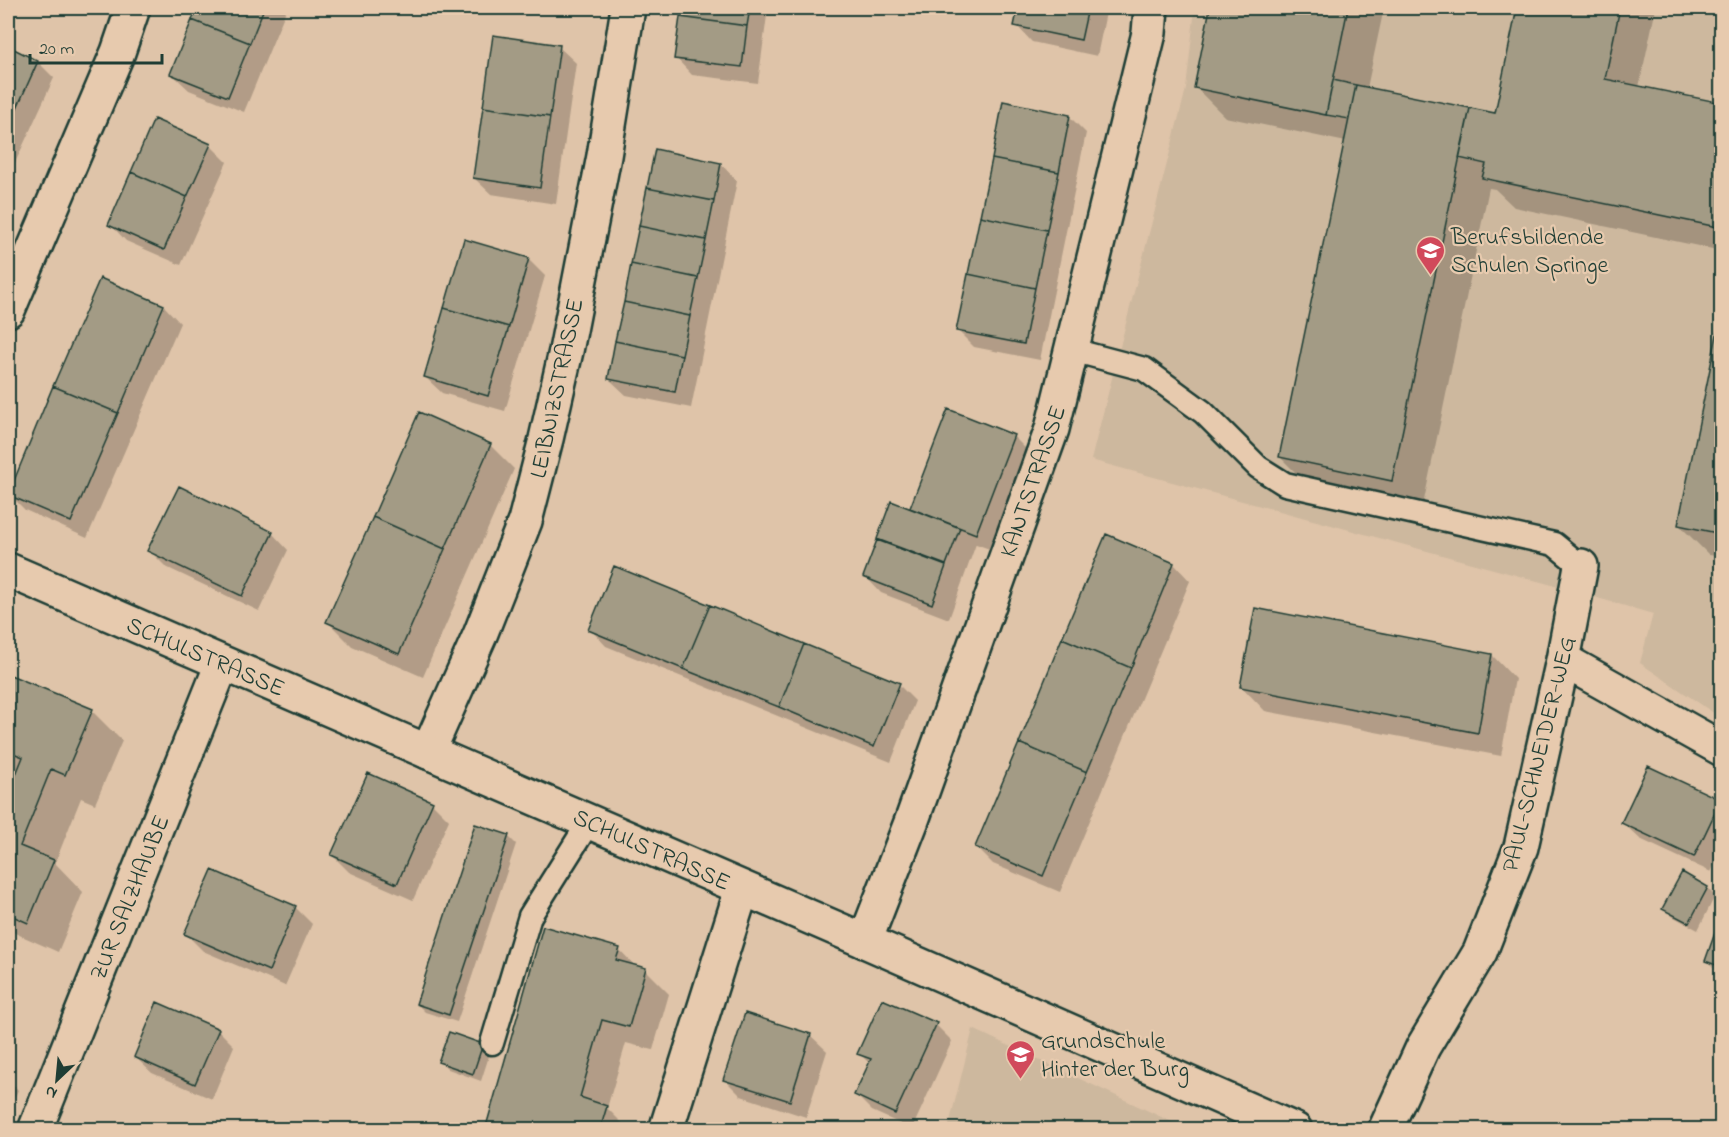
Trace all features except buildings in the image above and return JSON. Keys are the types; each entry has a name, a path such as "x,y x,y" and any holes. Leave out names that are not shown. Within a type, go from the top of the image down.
{"street":[{"path":"8,310 134,8"},
{"name":"LEIBNIZSTRASSE","path":"428,752 480,635 525,521 566,351 604,156 628,8"},
{"name":"KANTSTRASSE","path":"864,941 912,820 1052,429 1149,33 1151,8"},
{"name":"PAUL-SCHNEIDER-WEG","path":"1385,1130 1423,1047 1480,952 1521,846 1563,660 1581,566"},
{"name":"SCHULSTRASSE","path":"8,570 1295,1130"},
{"path":"1563,660 1722,749"},
{"name":"ZUR SALZHAUBE","path":"35,1130 222,664"},
{"path":"666,1130 742,889"}],"lane":[{"path":"1072,350 1144,369 1203,412 1258,467 1285,484 1554,544 1581,566"},
{"path":"492,1043 530,916 589,822"}],"shaded area":[{"name":"Berufsbildende Schulen Springe","path":"1195,8 1721,8 1721,718 1640,663 1653,614 1091,460 1186,89"},
{"name":"Grundschule Hinter der Burg","path":"973,1029 1187,1129 948,1129"}],"place":[{"name":"Berufsbildende Schulen Springe","path":"1430,276"},
{"name":"Grundschule Hinter der Burg","path":"1020,1080"}]}
